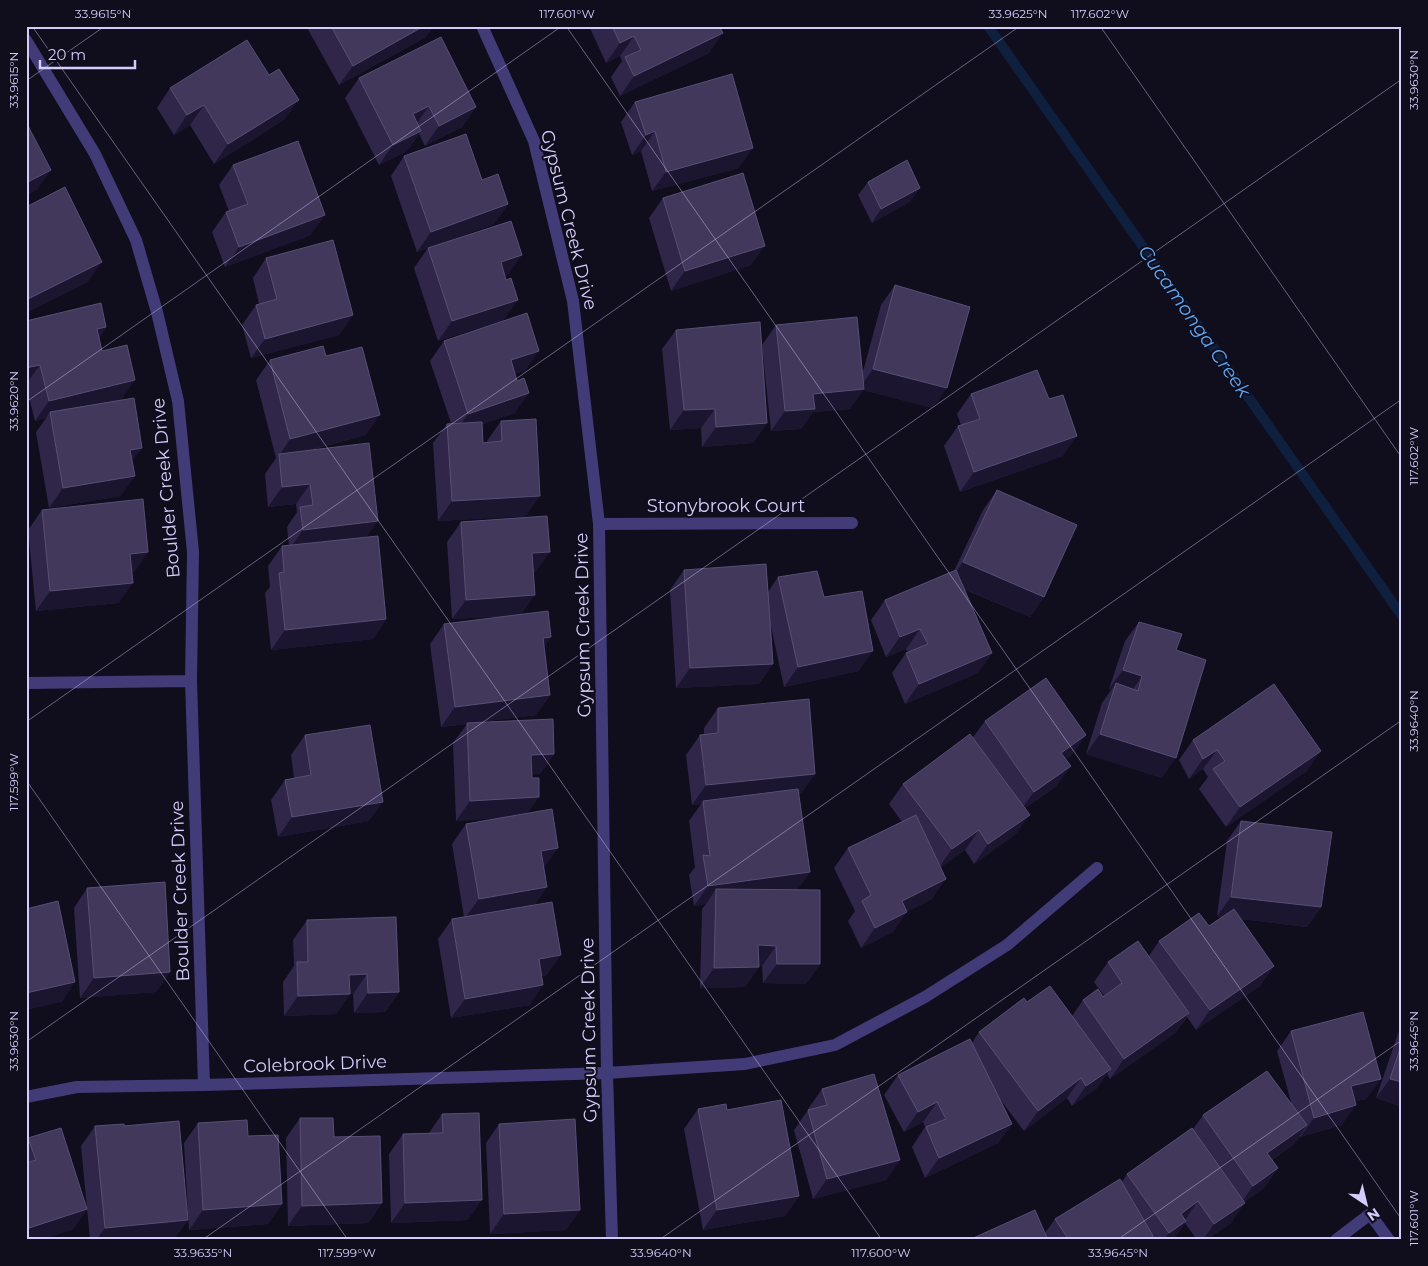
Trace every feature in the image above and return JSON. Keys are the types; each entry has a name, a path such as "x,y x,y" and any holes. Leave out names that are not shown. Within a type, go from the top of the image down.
{"street":[{"name":"Gypsum Creek Drive","path":"482,26 534,141 573,300 599,524 607,1073 612,1240"},
{"name":"Boulder Creek Drive","path":"26,40 95,154 136,240 157,312 178,401 193,552 191,681 204,1085"},
{"name":"Stonybrook Court","path":"599,524 852,523"},
{"path":"26,682 191,681"},
{"name":"Colebrook Drive","path":"26,1097 77,1087 607,1073 745,1064 835,1045 925,998 1006,944 1097,868"},
{"path":"1336,1240 1370,1214 1389,1240"}],"building":[{"path":"331,26 424,26 353,66"},
{"path":"612,26 719,26 723,33 634,76 625,57 641,50 634,36 620,43"},
{"path":"441,37 476,107 439,126 429,106 413,114 421,131 393,145 359,78"},
{"path":"247,40 269,75 279,69 299,100 228,144 204,105 187,115 170,88"},
{"path":"732,74 753,148 666,172 655,131 646,135 635,102"},
{"path":"26,122 51,170 26,183"},
{"path":"466,134 482,180 498,174 508,204 431,232 404,156"},
{"path":"298,141 325,215 239,247 226,212 248,204 233,165"},
{"path":"907,160 920,188 881,209 868,182"},
{"path":"743,173 765,246 685,271 663,198"},
{"path":"65,187 102,262 26,300 26,207"},
{"path":"511,221 522,255 501,262 506,280 511,278 518,300 452,321 428,248"},
{"path":"333,240 353,315 265,339 256,305 277,299 266,258"},
{"path":"895,285 970,307 947,388 873,369"},
{"path":"101,303 106,327 97,329 102,351 127,345 135,380 49,401 40,365 26,368 26,321"},
{"path":"527,313 539,351 511,360 517,381 524,378 529,393 468,414 444,341"},
{"path":"857,317 864,389 813,394 815,409 785,411 776,325"},
{"path":"760,322 767,423 716,427 715,409 684,410 676,330"},
{"path":"323,346 326,356 362,347 380,415 290,439 270,360"},
{"path":"1037,370 1049,399 1063,395 1077,436 974,472 958,426 980,419 971,394"},
{"path":"134,398 142,448 130,450 135,476 63,488 50,412"},
{"path":"536,419 540,496 452,501 447,424 482,422 483,443 502,441 501,421"},
{"path":"369,443 378,521 303,530 300,507 313,505 310,484 282,487 279,454"},
{"path":"997,490 1077,525 1044,597 963,562"},
{"path":"143,499 148,552 130,554 133,583 50,591 42,510"},
{"path":"547,516 550,552 532,553 535,595 466,600 461,522"},
{"path":"378,536 386,619 285,630 279,573 284,572 282,546"},
{"path":"766,564 773,664 690,668 684,570"},
{"path":"956,570 992,653 919,684 906,653 928,644 920,629 900,637 885,600"},
{"path":"817,571 824,597 862,591 873,651 798,667 778,577"},
{"path":"548,611 551,637 543,638 550,695 455,707 444,624"},
{"path":"1139,622 1182,634 1176,650 1206,660 1176,758 1100,734 1116,683 1138,691 1142,676 1123,670"},
{"path":"1046,678 1086,735 1061,753 1071,766 1034,792 985,721"},
{"path":"1274,684 1321,751 1240,807 1213,769 1225,761 1217,750 1203,759 1193,740"},
{"path":"809,699 815,774 706,785 700,735 718,733 718,708"},
{"path":"553,719 554,754 531,755 532,778 539,778 539,797 470,801 467,723"},
{"path":"370,725 383,802 292,817 285,780 311,775 305,735"},
{"path":"970,734 1030,815 988,844 979,830 952,849 903,784"},
{"path":"798,789 810,872 708,886 703,855 710,856 703,801"},
{"path":"552,809 558,848 541,851 547,887 479,899 466,824"},
{"path":"916,815 946,879 902,901 907,912 875,928 862,901 871,895 848,848"},
{"path":"1241,821 1332,832 1321,907 1231,897"},
{"path":"165,882 170,972 94,978 87,888"},
{"path":"716,889 820,890 820,964 777,964 776,946 758,945 759,967 714,968"},
{"path":"58,901 75,982 26,993 26,909"},
{"path":"552,902 561,955 539,959 543,985 465,999 452,919"},
{"path":"1234,909 1274,966 1210,1010 1159,941 1199,913 1209,926"},
{"path":"396,917 399,992 368,993 367,974 349,975 350,994 298,996 297,962 308,962 307,920"},
{"path":"1138,941 1189,1013 1124,1059 1083,1000 1098,989 1103,997 1122,983 1108,962"},
{"path":"1050,986 1111,1069 1086,1086 1081,1078 1038,1111 979,1032 1024,998 1027,1002"},
{"path":"1363,1012 1381,1079 1351,1086 1356,1105 1314,1118 1291,1031"},
{"path":"970,1039 1012,1124 939,1158 926,1127 946,1119 937,1102 918,1112 898,1075"},
{"path":"1402,1043 1402,1082 1390,1079"},
{"path":"1267,1071 1307,1125 1267,1153 1278,1168 1253,1186 1203,1115"},
{"path":"874,1074 900,1160 827,1179 808,1110 827,1105 822,1089"},
{"path":"781,1100 799,1196 717,1210 698,1109 726,1104 727,1110"},
{"path":"479,1113 482,1200 405,1203 403,1134 443,1133 442,1114"},
{"path":"300,1118 333,1118 334,1137 380,1136 382,1203 302,1206"},
{"path":"575,1119 580,1210 504,1214 499,1124"},
{"path":"247,1120 248,1136 278,1135 282,1204 203,1210 198,1123"},
{"path":"179,1121 188,1220 105,1228 95,1126 124,1124 124,1126"},
{"path":"61,1128 87,1209 26,1229 26,1163 36,1160 28,1138"},
{"path":"1192,1128 1245,1203 1214,1224 1198,1201 1181,1214 1186,1221 1169,1233 1127,1174"},
{"path":"1120,1179 1153,1236 1147,1240 1069,1240 1055,1219"},
{"path":"1035,1210 1048,1240 969,1240"}],"waterway":[{"name":"Cucamonga Creek","path":"988,26 1402,616"}]}
